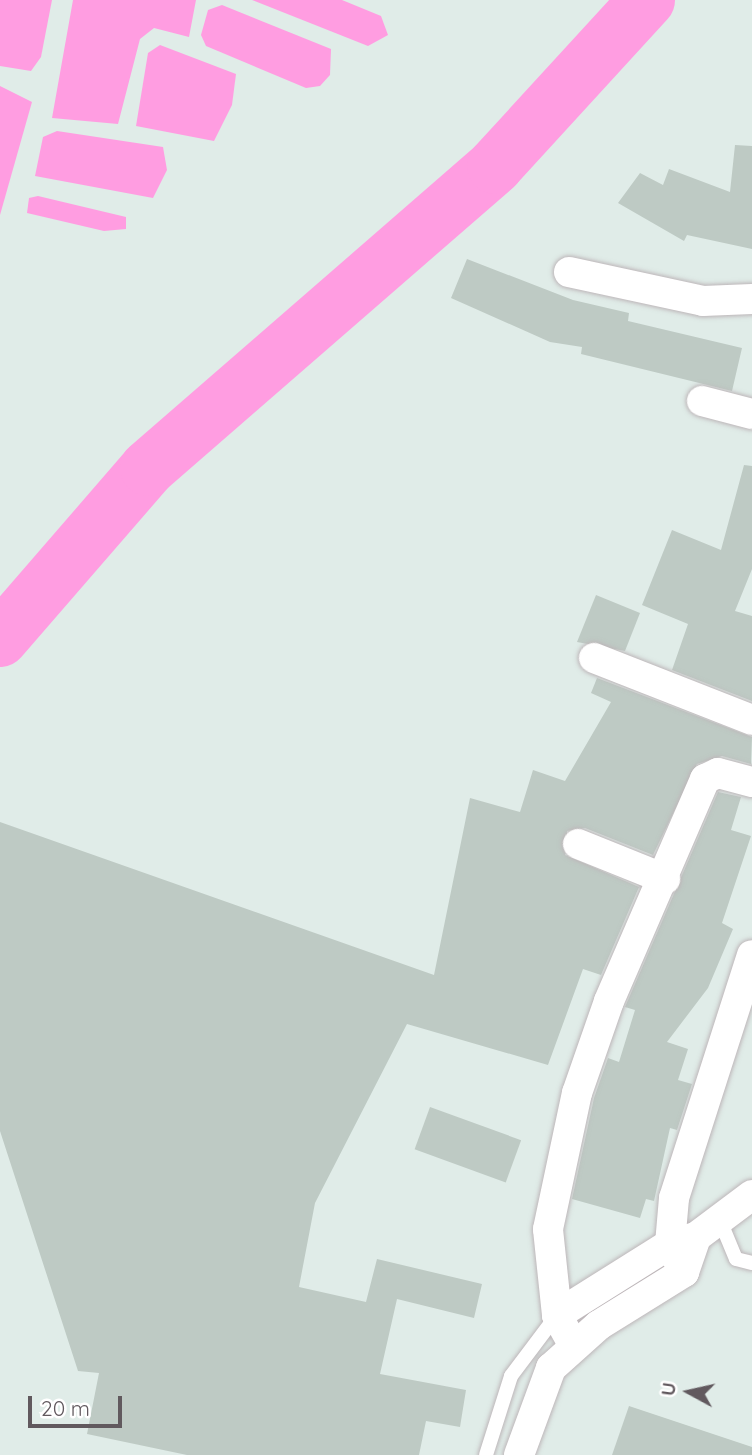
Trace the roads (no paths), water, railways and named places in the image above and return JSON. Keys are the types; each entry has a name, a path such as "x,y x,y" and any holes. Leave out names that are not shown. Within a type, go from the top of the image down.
{"street":[{"path":"569,272 703,301 752,299"},
{"path":"702,401 752,414"},
{"path":"594,658 752,720"},
{"path":"574,1346 557,1315 547,1262 556,1169 609,1001 665,879 705,779 718,773 752,782"},
{"path":"578,844 665,879"},
{"path":"519,1455 538,1390 574,1346 684,1272 683,1241 674,1198 752,955"},
{"path":"557,1315 683,1241 752,1195"}],"lane":[{"path":"718,1217 736,1259 752,1263"},
{"path":"486,1455 511,1376 557,1315"}],"waterway":[{"path":"0,639 148,468 495,166 647,0"}]}
